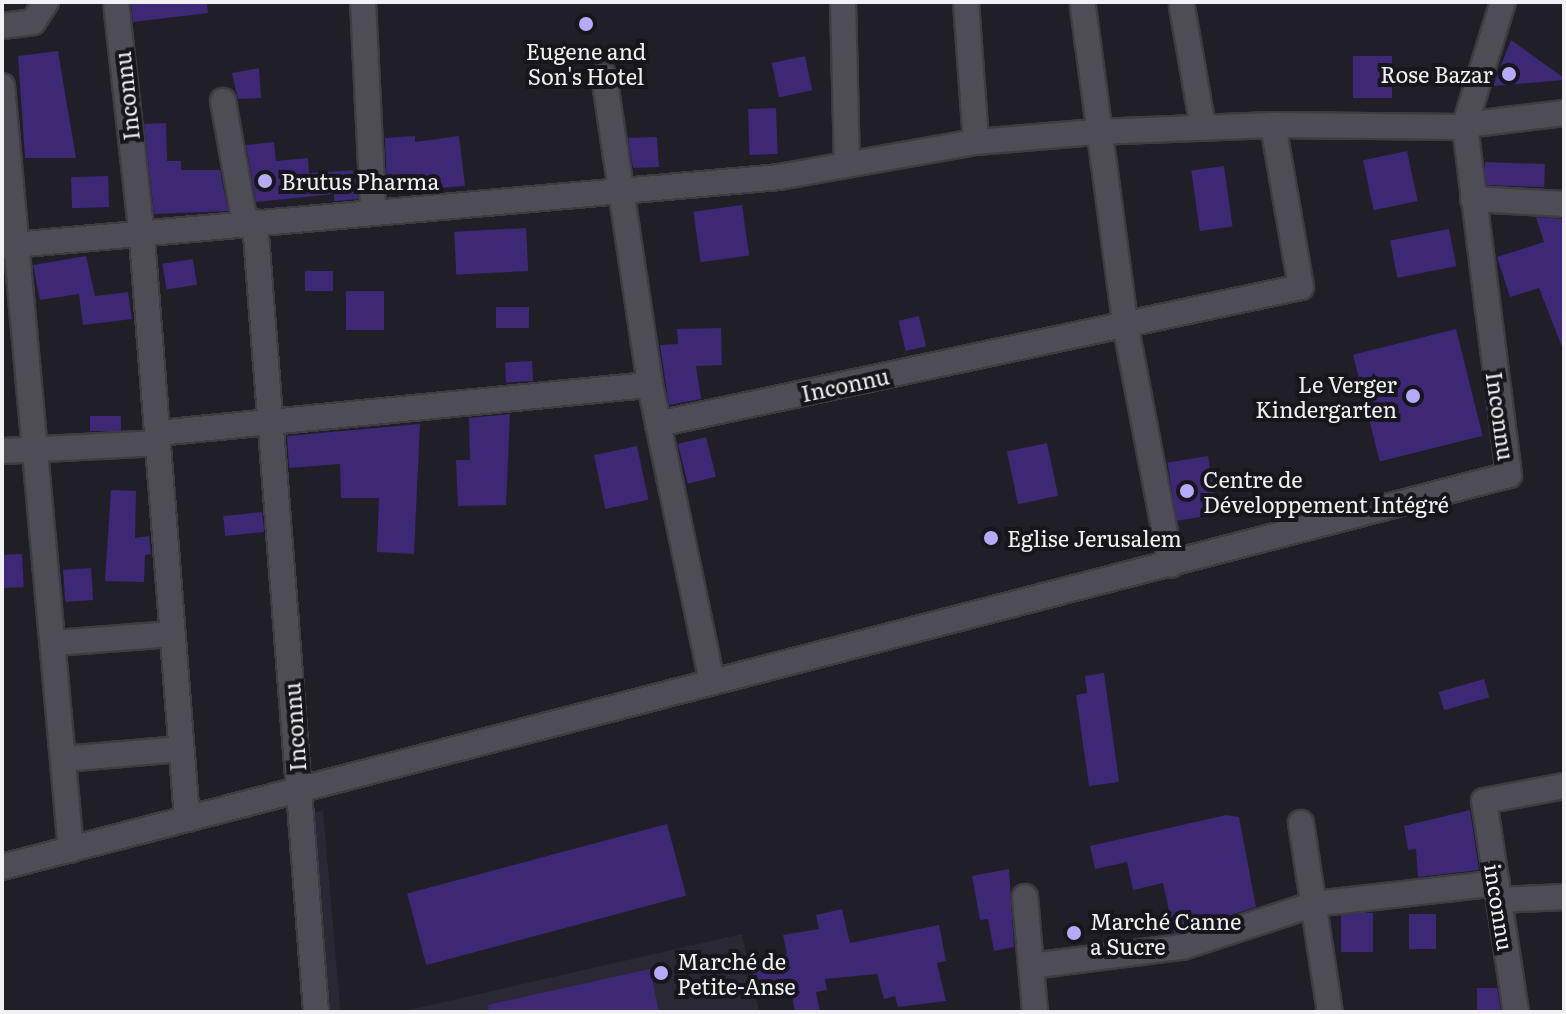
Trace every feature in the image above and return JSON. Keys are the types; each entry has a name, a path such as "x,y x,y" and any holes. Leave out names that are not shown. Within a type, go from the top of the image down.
{"street":[{"path":"2,26 33,22 46,2"},
{"name":"Inconnu","path":"116,2 142,238 170,634 187,819"},
{"path":"363,2 373,209"},
{"path":"843,2 847,165"},
{"path":"966,2 976,142"},
{"name":"Inconnu","path":"2,867 711,678 1171,565 1509,475 1464,126 1503,2"},
{"path":"1083,7 1096,132 1125,323 1171,565"},
{"path":"1182,7 1203,127"},
{"path":"604,76 617,189 650,385 711,678"},
{"path":"2,86 11,246 37,446 71,850"},
{"name":"Inconnu","path":"223,101 250,222 272,424 298,790"},
{"path":"11,246 142,238 250,222 373,209 617,189 847,165 976,142 1203,127 1464,126 1564,113"},
{"name":"Inconnu","path":"658,424 1301,287 1273,125"},
{"path":"1473,199 1564,204"},
{"path":"2,451 158,438 650,385"},
{"path":"54,643 170,634"},
{"path":"64,759 181,749"},
{"name":"inconnu","path":"1516,1012 1484,801 1564,786"},
{"path":"298,790 316,1012"},
{"path":"1301,823 1330,1012"},
{"path":"1031,966 1182,947 1314,904 1498,891 1564,897"},
{"path":"1025,897 1035,1012"}],"shaded area":[{"path":"323,811 341,1012 303,1012 286,814"},
{"name":"Marché de Petite-Anse","path":"742,934 759,1012 400,1012"}],"building":[{"path":"131,2 207,2 208,13 133,22"},
{"path":"1511,40 1564,78 1564,80 1493,86"},
{"path":"58,51 76,158 25,158 18,56"},
{"path":"805,56 812,90 779,97 772,63"},
{"path":"1353,56 1392,56 1392,98 1353,98"},
{"path":"259,68 261,98 238,99 232,73"},
{"path":"776,108 778,154 750,155 748,109"},
{"path":"166,123 167,161 181,161 181,170 220,170 228,211 154,214 144,124"},
{"path":"415,136 415,142 459,136 465,186 387,192 385,138"},
{"path":"657,137 659,167 633,168 628,138"},
{"path":"274,142 276,161 308,158 309,173 356,170 358,199 334,201 334,194 256,202 246,145"},
{"path":"1407,151 1418,201 1374,210 1363,160"},
{"path":"1485,162 1545,164 1544,187 1484,185"},
{"path":"1224,166 1232,226 1200,231 1191,171"},
{"path":"108,176 109,207 72,208 71,177"},
{"path":"742,205 749,256 701,262 693,212"},
{"path":"1536,217 1564,219 1564,352 1539,288 1510,297 1497,257 1544,242"},
{"path":"526,228 528,271 456,275 454,232"},
{"path":"1449,229 1456,266 1397,278 1390,240"},
{"path":"86,256 95,296 128,292 132,319 83,325 79,294 40,300 33,265"},
{"path":"193,259 197,285 166,290 162,264"},
{"path":"305,271 333,271 333,291 305,291"},
{"path":"346,291 384,291 384,330 346,330"},
{"path":"496,307 529,307 529,328 496,328"},
{"path":"919,316 926,346 906,351 899,321"},
{"path":"721,328 722,365 696,366 701,399 669,405 660,345 678,344 677,329"},
{"path":"1456,329 1483,436 1380,461 1353,355"},
{"path":"532,361 533,381 506,382 505,362"},
{"path":"510,414 506,505 458,506 456,460 470,460 469,418"},
{"path":"90,416 121,416 121,431 90,431"},
{"path":"420,424 414,554 377,552 379,498 341,498 340,464 289,468 287,436"},
{"path":"706,437 716,477 688,484 678,444"},
{"path":"1047,443 1058,496 1018,504 1007,452"},
{"path":"637,446 648,500 605,509 594,455"},
{"path":"1208,456 1217,514 1177,521 1168,462"},
{"path":"111,490 136,491 135,538 149,536 151,554 145,555 144,582 105,581"},
{"path":"262,512 264,532 225,536 223,516"},
{"path":"22,554 24,587 4,588 2,555"},
{"path":"91,568 93,600 65,602 63,570"},
{"path":"1104,673 1119,782 1089,786 1076,695 1087,693 1085,676"},
{"path":"1484,679 1489,697 1444,710 1439,692"},
{"path":"1470,810 1479,870 1418,877 1416,849 1408,850 1404,826"},
{"path":"1226,815 1239,817 1256,907 1174,933 1163,883 1133,890 1127,862 1095,869 1090,846"},
{"path":"667,824 686,895 426,965 407,894"},
{"path":"1009,869 1014,947 994,951 988,919 980,920 972,876"},
{"path":"842,909 850,943 939,925 946,961 937,963 946,1001 898,1007 895,996 884,999 877,974 825,979 827,990 816,992 820,1012 795,1012 789,978 756,987 750,964 787,954 783,935 819,929 816,915"},
{"path":"1341,913 1373,913 1373,952 1341,952"},
{"path":"1409,914 1436,914 1436,949 1409,949"},
{"path":"650,969 659,1012 489,1012 488,1005"},
{"path":"1477,988 1497,988 1501,1012 1477,1012"}],"place":[{"name":"Eugene and Son's Hotel","path":"586,24"},
{"name":"Rose Bazar","path":"1509,74"},
{"name":"Brutus Pharma","path":"265,181"},
{"name":"Le Verger Kindergarten","path":"1413,396"},
{"name":"Centre de Développement Intégré","path":"1187,491"},
{"name":"Eglise Jerusalem","path":"991,538"},
{"name":"Marché Canne a Sucre","path":"1074,933"},
{"name":"Marché de Petite-Anse","path":"661,973"}]}
